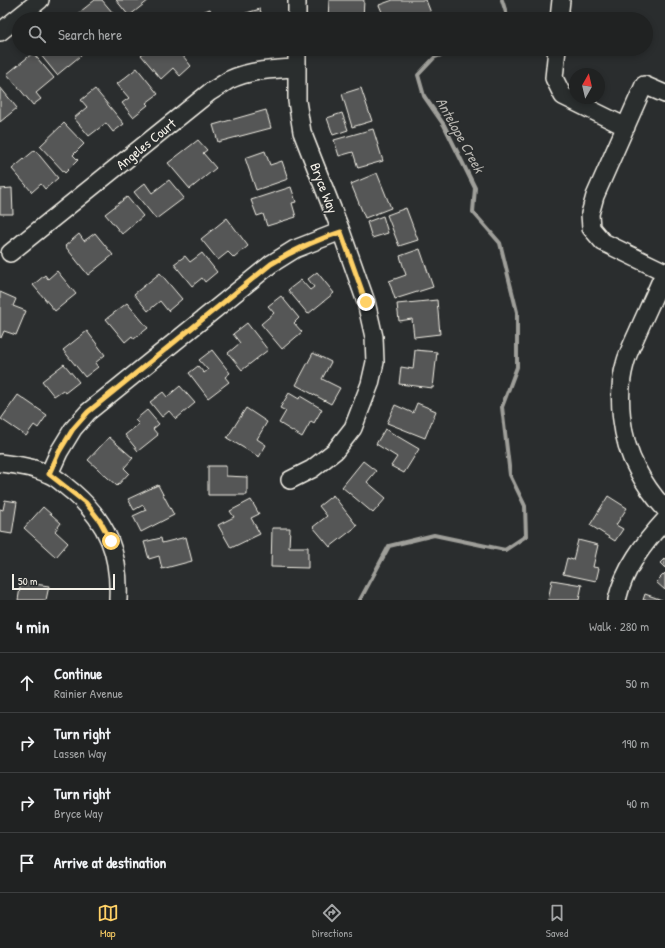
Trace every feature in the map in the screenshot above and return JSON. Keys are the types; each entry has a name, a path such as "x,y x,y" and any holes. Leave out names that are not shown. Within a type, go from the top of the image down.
{"street":[{"path":"25,12 40,0"},
{"path":"297,0 297,12"},
{"path":"560,12 561,0"},
{"path":"0,32 12,22"},
{"name":"Bryce Way","path":"290,480 312,469 335,451 353,428 370,384 374,362 374,337 366,302 341,232 302,132 297,101 297,56"},
{"path":"556,56 554,78 563,96 626,127"},
{"name":"Angeles Court","path":"10,253 210,92 230,80 248,73 274,69 297,68"},
{"path":"665,94 644,85 595,196 590,214 591,228 603,242 665,272 634,341 625,365 621,390 621,418 627,443 636,468 654,496 665,509"},
{"path":"49,474 59,452 73,429 88,412 271,264 296,249 341,232"},
{"path":"0,462 27,467 49,474 86,503 100,521 111,541 119,586 118,600"},
{"path":"617,600 626,574 638,552 665,520"}],"building":[{"path":"95,0 102,0 112,12 80,12"},
{"path":"116,0 149,0 134,12 126,12"},
{"path":"329,0 364,0 363,12 328,12"},
{"path":"393,0 426,0 431,12 382,12 379,5"},
{"path":"210,9 211,12 202,12"},
{"path":"260,9 261,12 250,12"},
{"path":"29,56 36,56 54,78 36,93 41,99 33,105 7,74"},
{"path":"42,56 80,56 57,75"},
{"path":"142,56 183,56 191,66 180,76 173,68 161,79"},
{"path":"137,68 158,94 146,103 148,105 133,117 122,103 129,98 117,84"},
{"path":"0,87 17,108 0,122"},
{"path":"361,88 372,121 352,127 342,94"},
{"path":"95,89 124,124 113,132 106,123 89,136 74,118 87,107 81,100"},
{"path":"266,110 271,128 218,142 213,125"},
{"path":"342,113 348,130 333,135 327,118"},
{"path":"64,123 84,144 73,155 78,160 65,173 40,146"},
{"path":"373,129 383,161 358,168 353,152 339,156 334,140"},
{"path":"198,140 207,150 203,153 216,168 190,189 168,163"},
{"path":"35,150 58,178 45,189 41,184 32,192 12,169"},
{"path":"265,151 270,165 282,161 288,179 256,190 245,158"},
{"path":"377,173 391,208 365,218 351,184"},
{"path":"169,180 184,198 156,219 134,192 145,183 152,193"},
{"path":"291,187 296,202 292,203 296,217 267,226 263,214 257,216 251,200"},
{"path":"12,188 13,214 0,214 0,189"},
{"path":"127,197 143,216 122,234 105,214"},
{"path":"406,208 418,240 399,246 387,215"},
{"path":"383,216 388,233 372,238 367,222"},
{"path":"227,218 248,246 234,258 228,252 218,260 201,239"},
{"path":"95,233 113,255 88,275 65,246 79,234 84,241"},
{"path":"420,249 433,287 395,299 389,281 406,275 400,256"},
{"path":"202,253 217,272 205,282 202,278 192,286 174,264 185,256 190,262"},
{"path":"57,271 76,294 55,311 33,285 45,275 48,279"},
{"path":"317,272 334,293 308,314 288,290 301,280 310,290 314,287 308,279"},
{"path":"160,273 182,299 168,311 160,301 148,311 134,294"},
{"path":"0,292 16,299 13,306 26,311 16,335 4,331 1,338 0,337"},
{"path":"281,296 299,318 294,323 302,332 282,349 261,324 274,313 268,306"},
{"path":"437,300 440,334 414,337 412,319 399,321 397,304"},
{"path":"127,303 148,328 134,339 132,336 125,342 106,319"},
{"path":"247,323 268,350 242,370 228,353 240,343 233,334"},
{"path":"87,331 105,355 95,363 98,367 85,377 63,350"},
{"path":"212,350 230,373 225,377 229,382 208,398 189,373 198,366 204,373 208,370 199,360"},
{"path":"415,350 437,352 433,388 399,384 401,367 413,369"},
{"path":"313,353 331,362 322,379 340,388 331,404 296,385"},
{"path":"64,364 79,382 65,393 63,390 54,396 42,381"},
{"path":"180,386 195,403 176,419 169,411 162,417 150,402 163,392 167,397"},
{"path":"289,393 299,399 300,396 322,409 314,423 311,421 302,437 279,423 286,411 280,408"},
{"path":"18,395 47,415 38,428 34,425 26,436 1,419"},
{"path":"417,403 436,411 425,438 387,423 395,405 413,413"},
{"path":"246,408 267,422 257,439 266,445 259,457 227,438"},
{"path":"147,410 159,424 153,429 158,435 138,451 125,435 139,424 135,420"},
{"path":"385,429 419,449 404,473 391,466 397,457 376,444"},
{"path":"109,437 133,458 124,468 129,473 117,486 88,460"},
{"path":"363,461 376,471 367,482 386,498 373,513 342,487"},
{"path":"208,466 226,466 226,476 247,477 247,495 208,495"},
{"path":"158,485 174,515 141,532 133,516 146,510 143,505 134,510 128,499"},
{"path":"333,495 357,526 330,547 313,527 327,516 319,506"},
{"path":"608,496 627,508 616,525 623,529 615,541 590,525"},
{"path":"5,500 17,502 12,534 0,532 0,509 3,510"},
{"path":"251,500 259,514 251,518 260,534 231,548 218,525 234,517 230,511"},
{"path":"43,507 61,523 55,531 68,543 56,557 24,528"},
{"path":"272,528 290,528 289,547 308,547 308,568 271,567"},
{"path":"186,537 192,561 162,569 159,556 149,559 144,542 161,538 162,543"},
{"path":"578,540 598,545 593,567 599,568 596,581 563,574 567,558 573,560"},
{"path":"665,558 665,568 660,563"},
{"path":"665,573 665,590 656,582"},
{"path":"552,580 582,585 579,600 548,600"},
{"path":"21,582 49,586 46,600 18,600"},
{"path":"645,594 662,600 643,600"}],"waterway":[{"name":"Antelope Creek","path":"502,0 506,12"},
{"name":"Antelope Creek","path":"360,600 389,546 434,535 505,550 526,536 525,506 510,475 502,407 517,367 517,312 500,243 473,212 475,188 444,125 424,96 418,75 438,56"}],"route":[{"path":"111,541 100,521 86,503 49,474 59,452 73,429 88,412 271,264 296,249 317,240 341,232 366,302"}]}
